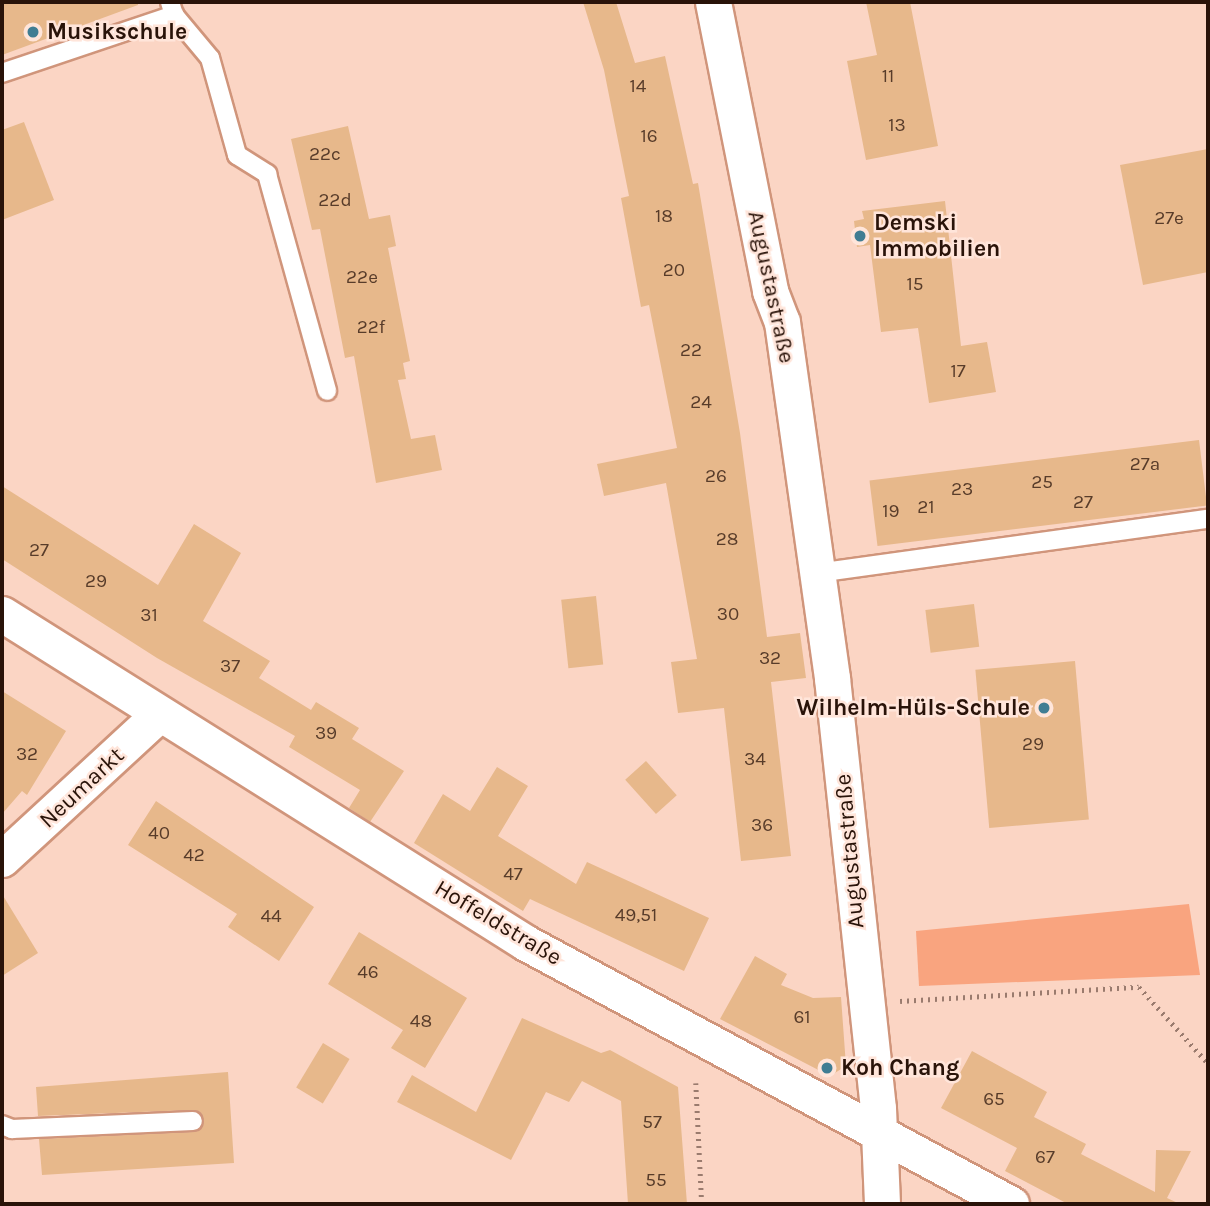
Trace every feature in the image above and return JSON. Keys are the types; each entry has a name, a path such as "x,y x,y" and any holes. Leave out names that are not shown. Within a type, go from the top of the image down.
{"street":[{"name":"Augustastraße","path":"713,2 770,291 782,322 854,856 880,1129 882,1204"},
{"name":"Hoffeldstraße","path":"2,614 526,943 880,1129 1011,1204"},
{"name":"Neumarkt","path":"2,859 159,713"}],"lane":[{"path":"2,74 172,8 210,58 237,155 267,174 327,391"},
{"path":"817,573 1208,519"},
{"path":"2,1125 12,1129 193,1121"}],"path":[{"path":"898,1001 1139,987 1208,1063"},
{"path":"696,1083 702,1204"}],"shaded area":[{"path":"1189,904 1200,975 919,986 916,931"}],"building":[{"name":"Musikschule","path":"2,2 138,2 138,5 2,55"},
{"path":"583,2 616,2 635,63 665,56 693,184 698,183 740,433 767,637 800,633 806,678 771,682 791,856 741,861 724,708 678,713 671,662 697,659 666,483 604,496 597,464 677,448 649,305 641,307 621,198 629,196 604,70"},
{"path":"866,2 910,2 938,146 866,160 847,61 877,55"},
{"path":"24,122 54,200 2,220 2,130"},
{"path":"348,126 369,219 390,215 396,246 388,248 410,361 403,363 406,379 398,380 411,439 435,435 442,470 376,483 354,356 345,358 320,229 312,230 291,139"},
{"path":"1208,149 1208,272 1143,285 1120,165"},
{"path":"945,201 961,346 987,342 996,392 929,403 918,328 881,332 870,245 857,247 854,221 864,219 862,211"},
{"path":"1199,440 1207,506 878,546 869,480"},
{"path":"2,486 158,585 194,524 241,553 203,621 270,661 259,678 311,710 316,702 359,728 352,739 404,771 370,822 349,808 360,790 289,747 295,736 157,658 2,559"},
{"path":"596,596 603,665 568,668 561,600"},
{"path":"974,604 979,647 931,653 925,610"},
{"path":"1075,661 1089,819 989,828 975,670"},
{"path":"2,691 66,731 27,795 22,791 2,814"},
{"path":"646,761 677,795 656,814 625,780"},
{"path":"497,767 528,786 498,836 576,884 587,862 709,918 684,971 530,899 523,911 414,843 443,794 470,811"},
{"path":"156,801 314,907 279,961 228,927 237,914 128,845"},
{"path":"2,894 38,953 2,976"},
{"path":"359,932 467,998 425,1068 391,1048 403,1030 328,984"},
{"path":"755,956 787,974 781,985 813,998 841,997 846,1066 830,1076 720,1019"},
{"path":"522,1018 601,1053 610,1050 678,1087 687,1204 628,1204 621,1101 582,1081 569,1102 546,1092 511,1160 397,1102 412,1075 476,1112"},
{"path":"323,1043 350,1059 323,1104 296,1088"},
{"path":"972,1051 1047,1092 1034,1117 1086,1144 1081,1154 1155,1192 1156,1150 1191,1151 1167,1198 1180,1204 1068,1204 1005,1171 1017,1148 941,1108"},
{"path":"228,1072 234,1163 42,1175 39,1139 193,1132 204,1120 192,1110 38,1116 36,1087"}],"place":[{"name":"Musikschule","path":"33,32"},
{"name":"Demski Immobilien","path":"860,236"},
{"name":"Wilhelm-Hüls-Schule","path":"1044,708"},
{"name":"Koh Chang","path":"827,1068"}]}
